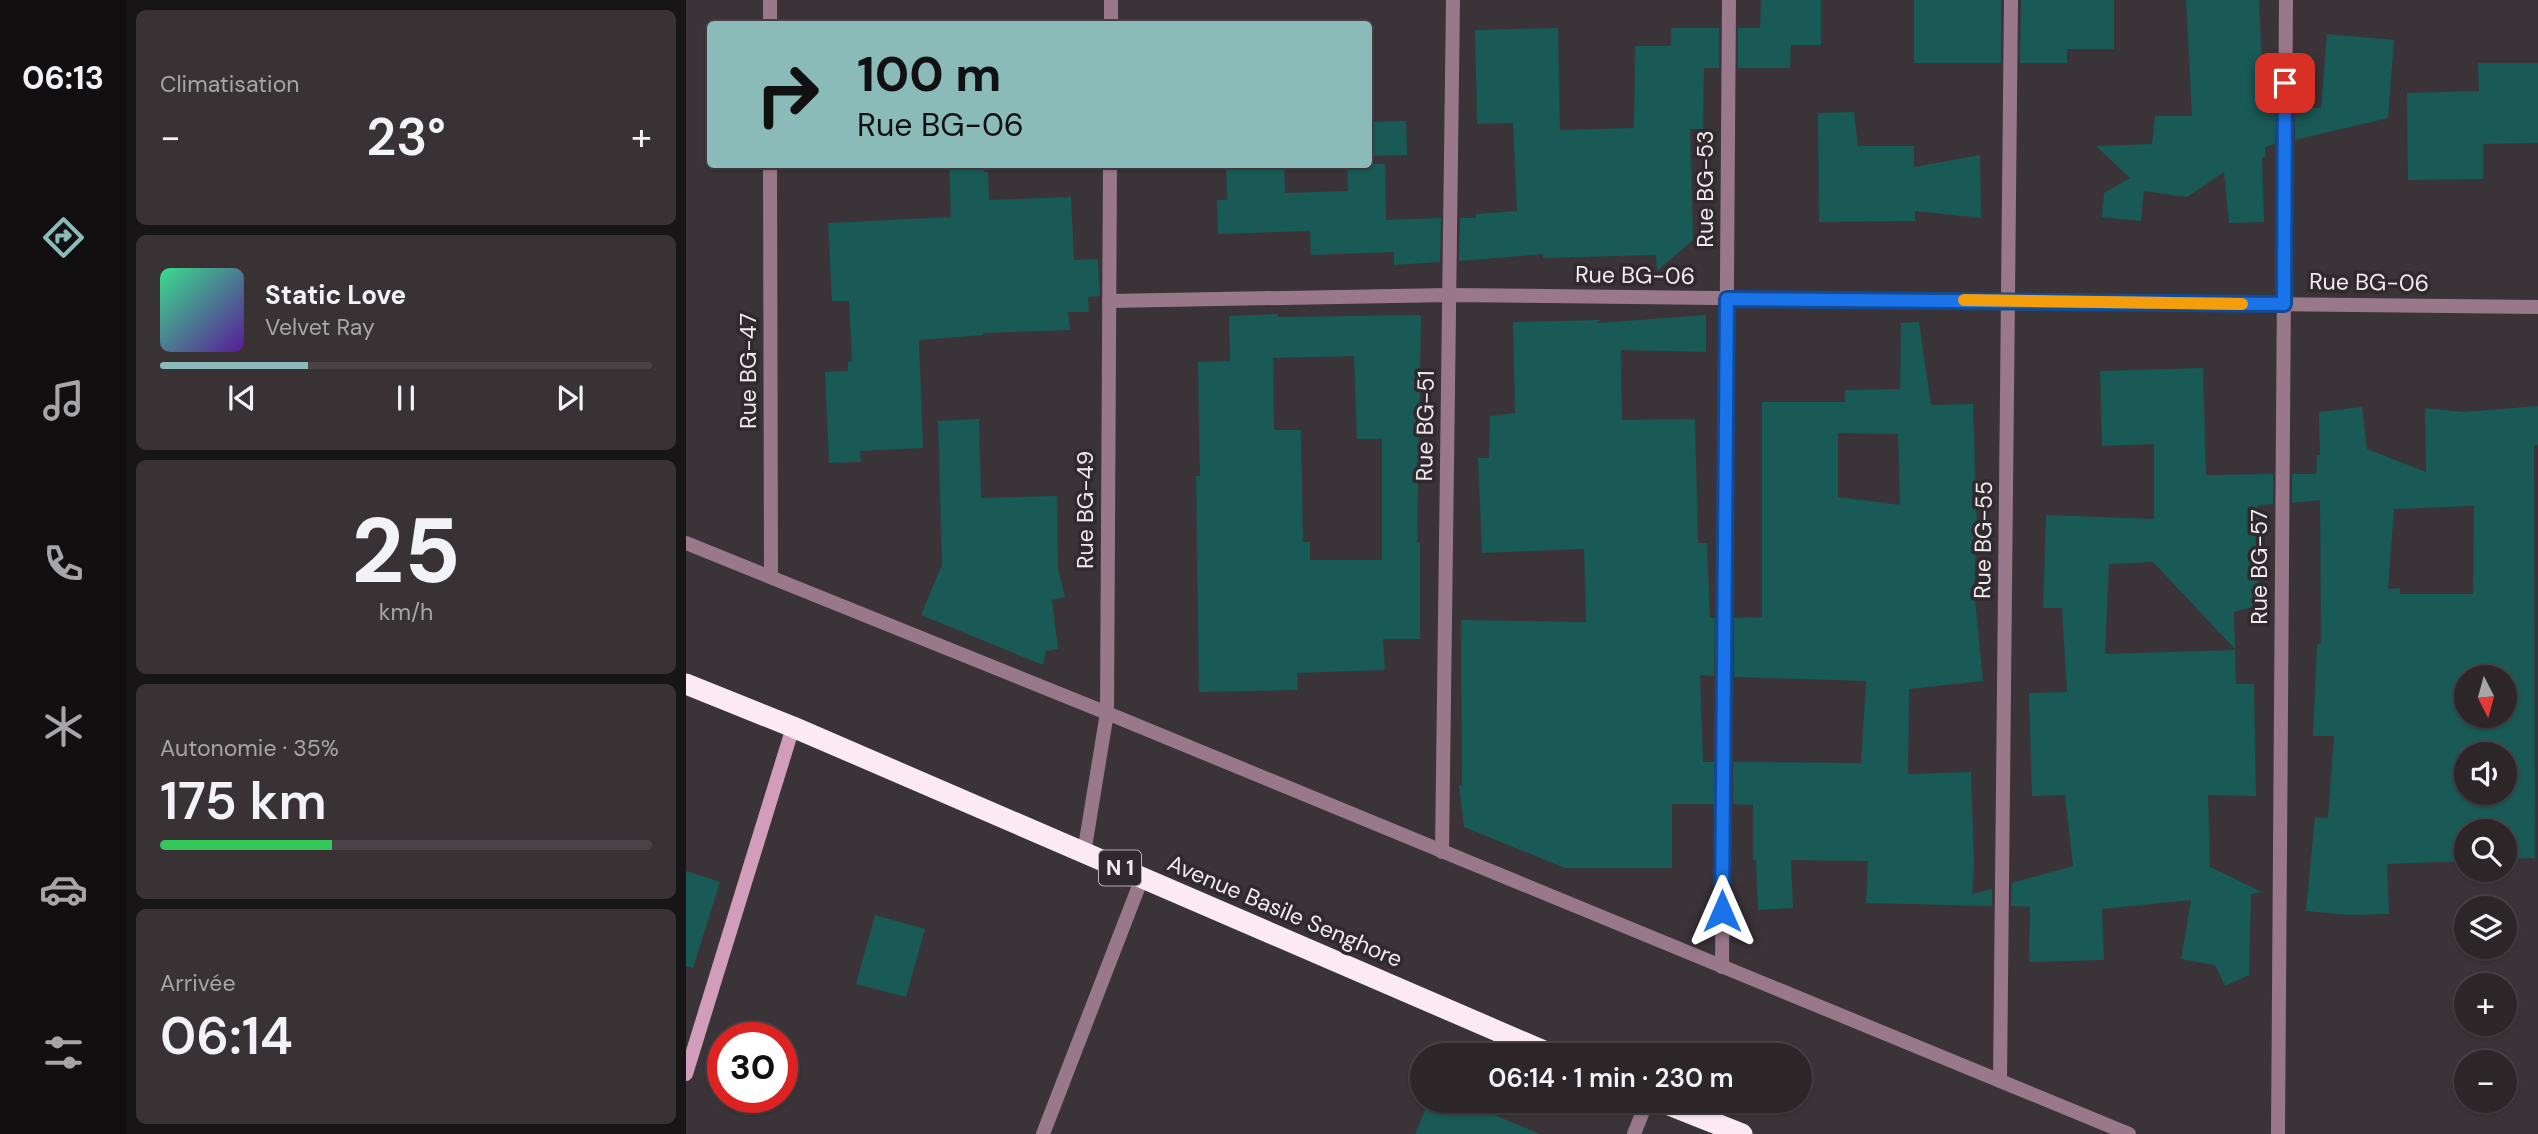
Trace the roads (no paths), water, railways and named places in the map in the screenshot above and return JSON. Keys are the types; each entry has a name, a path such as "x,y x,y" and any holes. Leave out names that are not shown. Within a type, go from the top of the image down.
{"highway":[{"name":"Avenue Basile Senghore","path":"686,684 793,727 1525,1043"},
{"path":"1689,1113 1742,1134"}],"street":[{"path":"770,0 770,21"},
{"path":"1111,0 1111,21"},
{"name":"Rue BG-51","path":"1442,852 1453,0"},
{"name":"Rue BG-53","path":"1721,967 1729,0"},
{"name":"Rue BG-55","path":"2000,1081 2011,0"},
{"name":"Rue BG-57","path":"2278,1134 2286,0"},
{"name":"Rue BG-47","path":"770,168 771,577"},
{"name":"Rue BG-49","path":"1084,853 1107,713 1110,168"},
{"name":"Rue BG-06","path":"1109,301 1449,295 2538,307"},
{"path":"686,544 1107,713 2129,1134"},
{"path":"686,1074 793,727"},
{"path":"1043,1134 1142,878"},
{"path":"1634,1134 1642,1113"}]}
